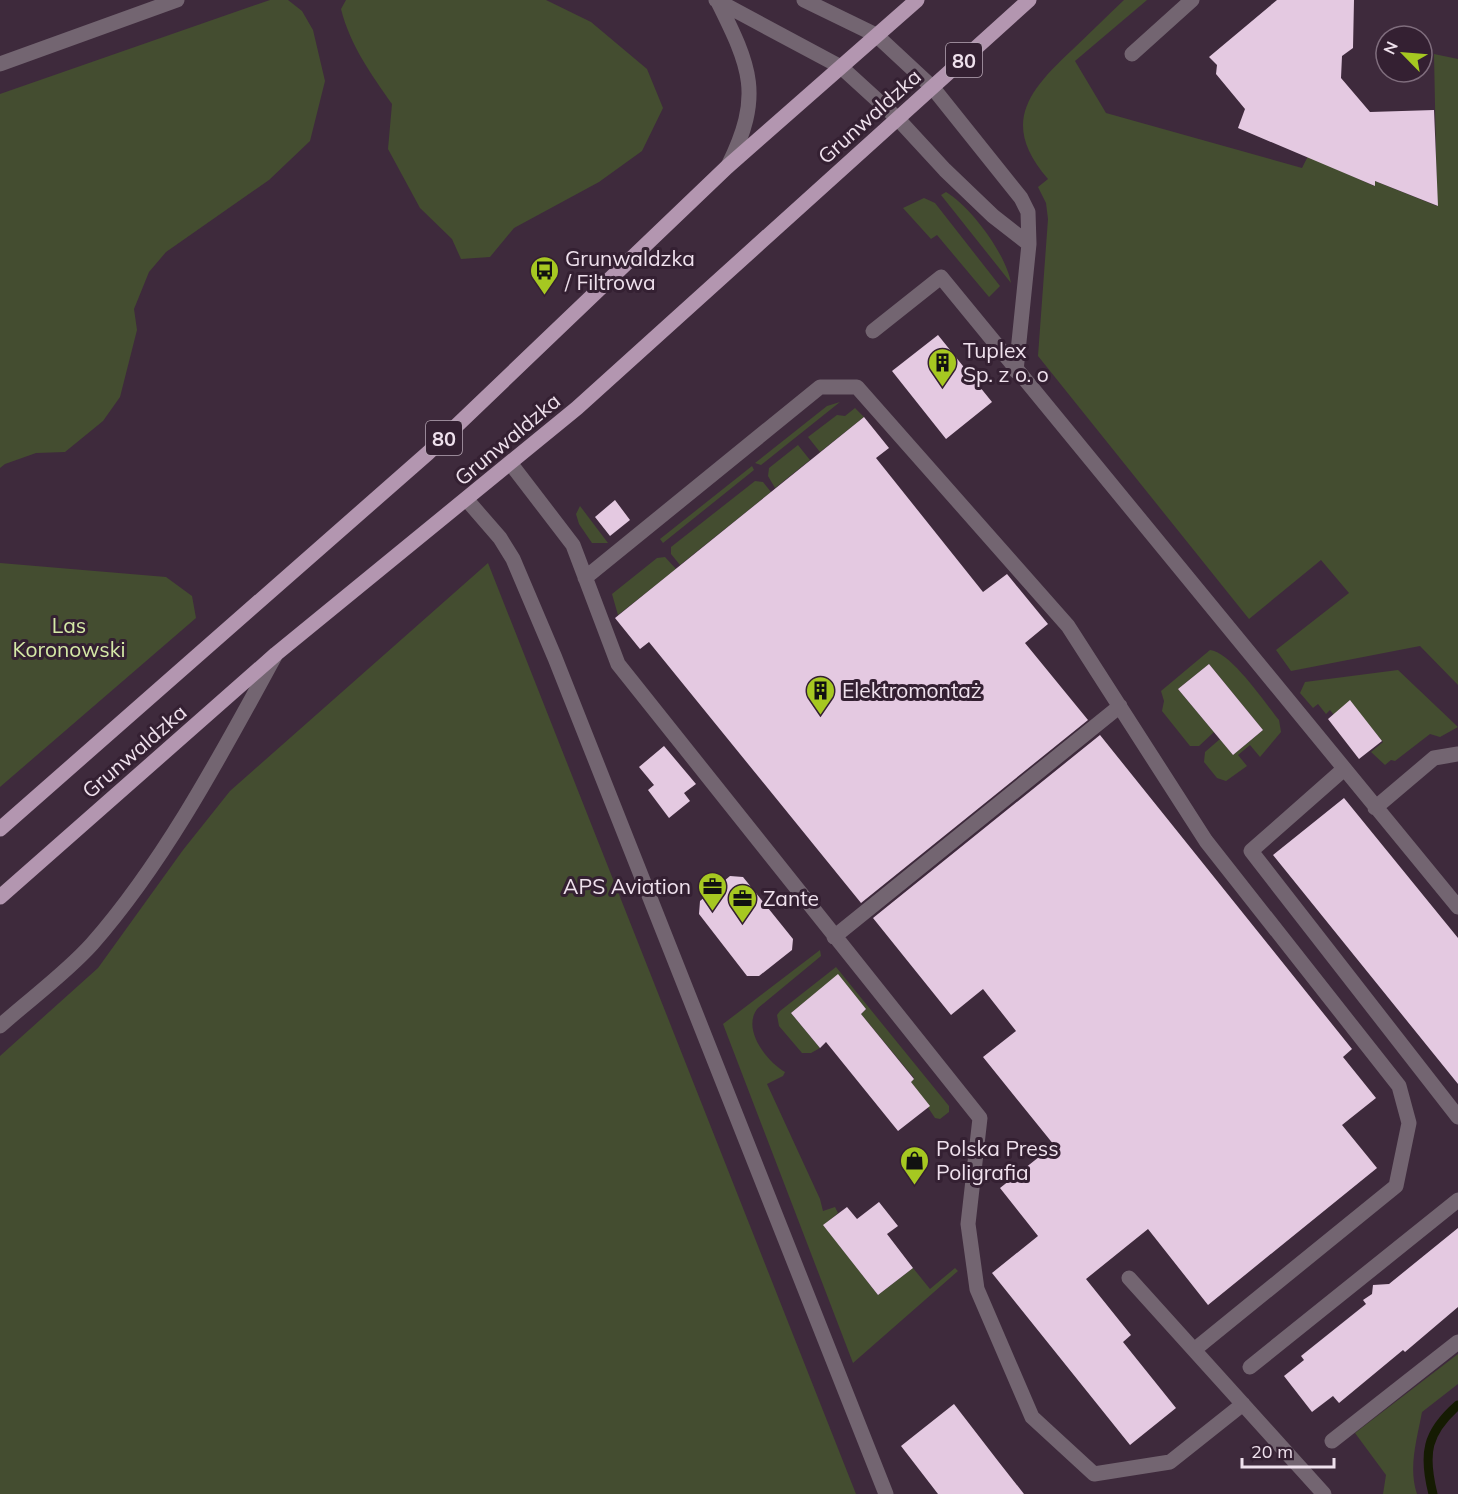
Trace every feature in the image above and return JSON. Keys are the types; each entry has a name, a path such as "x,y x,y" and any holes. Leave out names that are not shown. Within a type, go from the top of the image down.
{"main road":[{"name":"Grunwaldzka","path":"0,829 428,453 727,167 876,34 918,0"},
{"name":"Grunwaldzka","path":"0,897 276,654 511,464 1029,0"}],"street":[{"path":"0,64 177,0"},
{"path":"717,0 841,67 898,119 961,186 993,216 1029,244"},
{"path":"717,0 739,45 750,92 746,126 727,167"},
{"path":"804,0 876,34 933,88 1021,198 1028,212 1029,244 1016,371"},
{"path":"1132,54 1192,0"},
{"path":"873,331 941,277 1458,907"},
{"path":"585,578 820,387 857,387 942,487 1068,626 1206,841 1399,1086 1409,1123 1396,1186 1194,1350"},
{"path":"511,464 573,545 618,664 980,1118 968,1224 977,1289 1032,1417 1094,1474 1170,1462 1243,1404"},
{"path":"467,500 500,538 513,559 555,658 886,1494"},
{"path":"0,1026 91,945 127,899 207,780 276,654"},
{"path":"834,937 1120,706"},
{"path":"1375,808 1434,758 1458,754"},
{"path":"1344,769 1251,851 1458,1117"},
{"path":"1250,1367 1458,1200"},
{"path":"1129,1278 1324,1494"},
{"path":"1332,1441 1458,1342"}],"green space":[{"path":"270,0 288,0 302,11 313,30 325,81 310,141 269,180 166,252 149,272 134,309 137,330 120,397 103,421 65,452 36,453 0,468 0,94"},
{"path":"346,0 546,0 591,22 647,69 663,108 642,151 599,182 514,228 490,257 461,259 452,239 420,208 388,149 392,104 369,70 350,35 341,9"},
{"path":"1124,0 1147,0 1075,61 1106,113 1302,168 1308,156 1374,186 1375,181 1437,206 1434,54 1458,59 1458,685 1420,646 1291,671 1276,650 1349,593 1321,560 1249,619 1038,356 1048,219 1046,203 1038,187 1048,179 1034,160 1026,142 1023,126 1025,110 1032,95 1055,66"},
{"path":"946,192 966,208 986,232 1008,271 1011,283 941,195"},
{"path":"924,198 935,203 1000,286 989,297 937,235 931,239 903,208"},
{"path":"840,402 761,465 755,463 827,406"},
{"path":"855,408 864,417 820,452 808,437 837,415 845,416"},
{"path":"798,445 810,460 775,488 768,476 769,468"},
{"path":"752,466 754,470 663,543 660,539"},
{"path":"755,481 763,482 771,492 680,565 671,554 671,547"},
{"path":"580,506 608,543 592,543 579,524 576,514"},
{"path":"665,557 676,569 618,615 612,594 657,558"},
{"name":"Las Koronowski","path":"0,563 166,577 192,596 196,618 0,787"},
{"path":"488,563 856,1494 0,1494 0,1056 98,968 183,850 230,791"},
{"path":"1210,650 1228,659 1247,679 1279,720 1281,732 1260,757 1250,745 1238,755 1247,766 1226,781 1217,778 1204,762 1205,752 1220,739 1233,755 1263,730 1209,664 1178,689 1214,732 1199,746 1190,746 1162,711 1164,701 1161,691"},
{"path":"1398,670 1458,727 1440,737 1430,734 1395,761 1391,760 1385,765 1371,752 1383,742 1350,702 1334,715 1330,710 1326,714 1318,704 1313,708 1300,693 1305,682"},
{"path":"820,950 821,956 758,1008 752,1025 758,1043 764,1052 785,1072 783,1076 767,1084 820,1199 823,1211 835,1207 838,1213 824,1225 878,1295 913,1268 930,1289 955,1268 958,1271 853,1363 723,1024"},
{"path":"836,967 949,1106 949,1112 940,1119 935,1118 911,1082 914,1078 861,1014 866,1009 838,975 791,1013 820,1048 811,1053 802,1053 779,1026 777,1015 780,1011"},
{"path":"1458,1354 1458,1384 1422,1412 1413,1464 1417,1494 1383,1494 1386,1475 1355,1433"}],"building":[{"path":"1277,0 1354,0 1353,48 1342,56 1341,78 1370,112 1434,110 1438,206 1375,181 1375,186 1238,128 1245,109 1216,74 1217,65 1209,57"},
{"name":"Tuplex Sp. z o. o","path":"938,335 992,402 946,439 892,371"},
{"path":"864,417 889,448 876,458 983,592 1007,574 1048,624 1025,643 1088,720 861,903 649,642 640,649 615,618"},
{"path":"615,500 630,520 610,536 595,517"},
{"path":"1209,664 1263,730 1233,755 1178,689"},
{"path":"1350,700 1382,741 1359,759 1328,719"},
{"path":"1100,735 1352,1049 1343,1057 1376,1098 1342,1125 1377,1168 1208,1305 1148,1229 1086,1279 1131,1335 1123,1342 1176,1408 1130,1445 992,1273 1038,1236 1000,1188 1054,1145 983,1057 1016,1031 983,989 951,1015 873,918"},
{"path":"664,746 696,784 684,793 690,801 669,818 648,790 654,785 639,767"},
{"path":"1344,798 1458,938 1458,1084 1273,855"},
{"path":"730,876 743,877 793,939 792,950 759,976 747,976 699,914 700,901"},
{"path":"838,974 866,1009 861,1014 914,1079 911,1082 930,1106 898,1131 826,1042 820,1048 791,1013"},
{"path":"879,1202 898,1226 887,1234 913,1268 878,1295 823,1225 847,1207 857,1219"},
{"path":"1458,1228 1458,1307 1339,1403 1333,1396 1312,1412 1284,1376 1304,1360 1301,1356 1366,1304 1363,1300 1372,1294 1373,1285 1389,1284"},
{"path":"954,1404 1024,1494 938,1494 901,1446"}],"waterway":[{"path":"1433,1494 1428,1467 1430,1445 1439,1425 1458,1405"}],"place":[{"name":"Grunwaldzka / Filtrowa","path":"544,296"},
{"name":"Tuplex Sp. z o. o","path":"942,388"},
{"name":"Elektromontaż","path":"821,716"},
{"name":"APS Aviation","path":"712,912"},
{"name":"Zante","path":"742,924"},
{"name":"Polska Press Poligrafia","path":"915,1186"}]}
